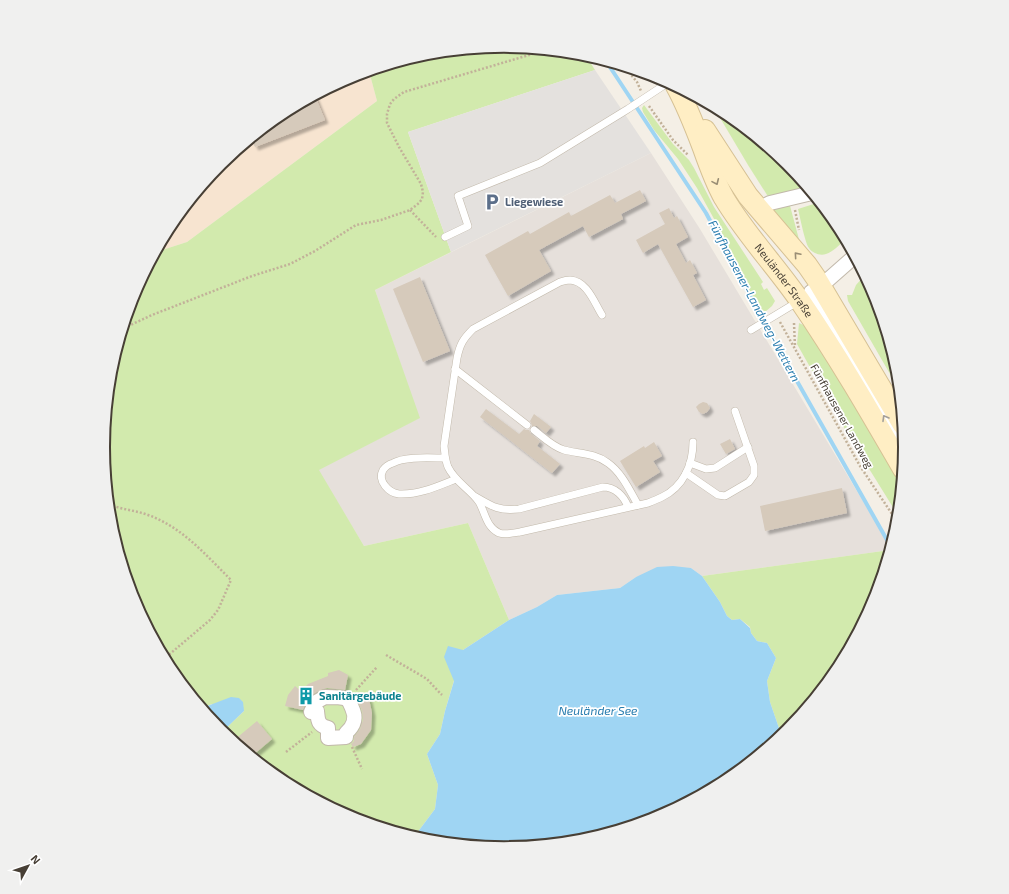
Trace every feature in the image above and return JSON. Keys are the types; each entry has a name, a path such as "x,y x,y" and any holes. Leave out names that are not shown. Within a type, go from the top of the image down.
{"main road":[{"name":"Neuländer Straße","path":"681,95 724,198 743,226 781,274 810,293 898,417"},
{"name":"Neuländer Straße","path":"683,96 738,183 758,209 807,265 810,293 850,377 898,460"}],"street":[{"path":"758,209 770,203 807,194"},
{"path":"851,259 810,293 898,440"}],"lane":[{"path":"442,238 468,226 458,196 540,163 662,86"},
{"path":"602,315 586,288 578,282 570,280 560,282 473,329 465,337 460,346 455,370 444,446 445,458 456,479 474,496 480,504 488,522 499,533 506,534 520,532 628,508 648,503 662,497 671,492 683,480 693,452 693,442"},
{"path":"751,330 810,293"},
{"path":"455,370 527,425"},
{"path":"686,473 718,495 725,496 749,482 754,475 754,466 735,411"},
{"path":"534,430 563,450 598,457 607,462 618,472 638,505"},
{"path":"690,463 706,469 715,468 748,447"},
{"path":"445,458 411,458 394,462 383,469 381,476 383,484 388,490 398,494 410,494 428,490 456,479"},
{"path":"474,496 492,506 507,510 519,509 602,487 612,488 617,491 627,504 628,508"}],"path":[{"path":"129,325 152,315 252,276 290,264 315,251 356,225 381,220 410,210 422,199 423,192 421,184 387,123 387,114 390,104 404,92 532,54"},
{"path":"792,198 800,234"},
{"path":"410,210 442,238"},
{"name":"Fünfhausener Landweg","path":"776,315 860,466 892,515"},
{"path":"794,323 795,348"},
{"path":"115,507 148,515 172,526 189,539 231,580 218,610 210,620 169,654"},
{"path":"386,655 427,679 442,694"}],"shaded area":[{"name":"Liegewiese","path":"595,70 651,153 451,252 408,132"},
{"path":"371,77 377,101 187,242 163,250 192,207 226,168 265,134 286,119 330,94"},
{"path":"651,153 700,229 887,541 885,551 702,576 691,568 636,577 620,588 557,595 537,607 509,620 468,523 364,546 318,470 419,418 375,290"}],"green space":[{"path":"504,53 556,56 591,63 595,70 408,132 451,252 375,290 420,418 319,470 364,546 468,523 509,620 463,650 445,711 440,734 427,754 438,785 435,809 418,831 403,828 354,811 307,788 265,760 227,727 244,711 212,704 207,706 177,666 163,644 140,598 131,574 118,524 111,473 111,421 118,370 131,320 140,296 163,250 187,242 377,101 371,77 403,66 453,56"},
{"path":"644,105 673,144 689,160 714,207 763,282 761,284 764,290 767,288 775,301 765,312 761,312 724,237 697,188 678,159 654,130 643,112 642,108"},
{"path":"719,117 744,134 764,151 783,168 804,190 769,198"},
{"path":"789,202 801,247 770,208"},
{"path":"814,204 842,243 831,252 824,255 814,253 810,250 804,236 798,209"},
{"path":"861,279 869,296 878,320 892,379 848,301 847,295 852,295 856,285"},
{"path":"799,323 810,328 850,392 898,474 893,508 850,438 797,344"},
{"path":"885,551 869,598 846,644 817,687 801,707 779,729 770,702 767,681 776,658 767,643 757,641 751,633 750,627 740,619 732,620 727,616 720,602 702,576"}],"water":[{"name":"Neuländer See","path":"673,566 691,568 702,576 720,602 727,616 732,620 740,619 750,628 751,633 757,641 767,643 776,658 767,681 770,702 779,729 744,760 701,788 655,811 606,828 556,838 504,841 453,838 418,831 435,809 438,785 427,754 440,734 454,681 444,657 448,646 463,650 509,620 537,607 557,595 620,588 636,577 657,567"},
{"path":"231,697 239,698 243,702 244,711 227,727 207,706"}],"building":[{"path":"317,101 325,120 255,147 253,144 265,134 286,119"},
{"path":"640,190 646,201 621,214 623,219 589,237 583,226 539,250 551,271 508,296 485,255 528,231 530,234 569,212 571,216 610,195 615,203"},
{"path":"669,208 674,218 677,216 688,237 676,244 686,263 690,260 697,273 693,275 706,300 693,307 658,244 643,253 636,240 665,224 659,213"},
{"path":"420,277 450,351 423,362 393,289"},
{"path":"703,402 707,403 710,408 703,414 699,412 696,407"},
{"path":"486,409 519,434 524,429 529,430 531,434 540,441 537,446 560,464 552,473 480,417"},
{"path":"534,414 551,427 546,433 537,426 532,426 530,421"},
{"path":"730,439 735,449 726,454 720,444"},
{"path":"654,442 662,456 653,461 660,472 636,487 620,461 644,446 645,448"},
{"path":"842,488 847,513 765,531 760,506"},
{"path":"339,670 348,675 345,690 327,688 321,690 309,698 303,710 285,706 288,695 295,686 301,691 308,684 328,676 328,673"},
{"path":"363,693 369,699 372,713 371,730 361,744 353,747 351,744 360,729 363,720 362,710 356,698"},
{"path":"257,721 272,739 256,752 238,737"}],"waterway":[{"name":"Fünfhausener-Landweg-Wettern","path":"610,67 706,213 772,337 887,540"}],"place":[{"name":"Liegewiese","path":"492,202"},
{"name":"Sanitärgebäude","path":"306,696"}]}
